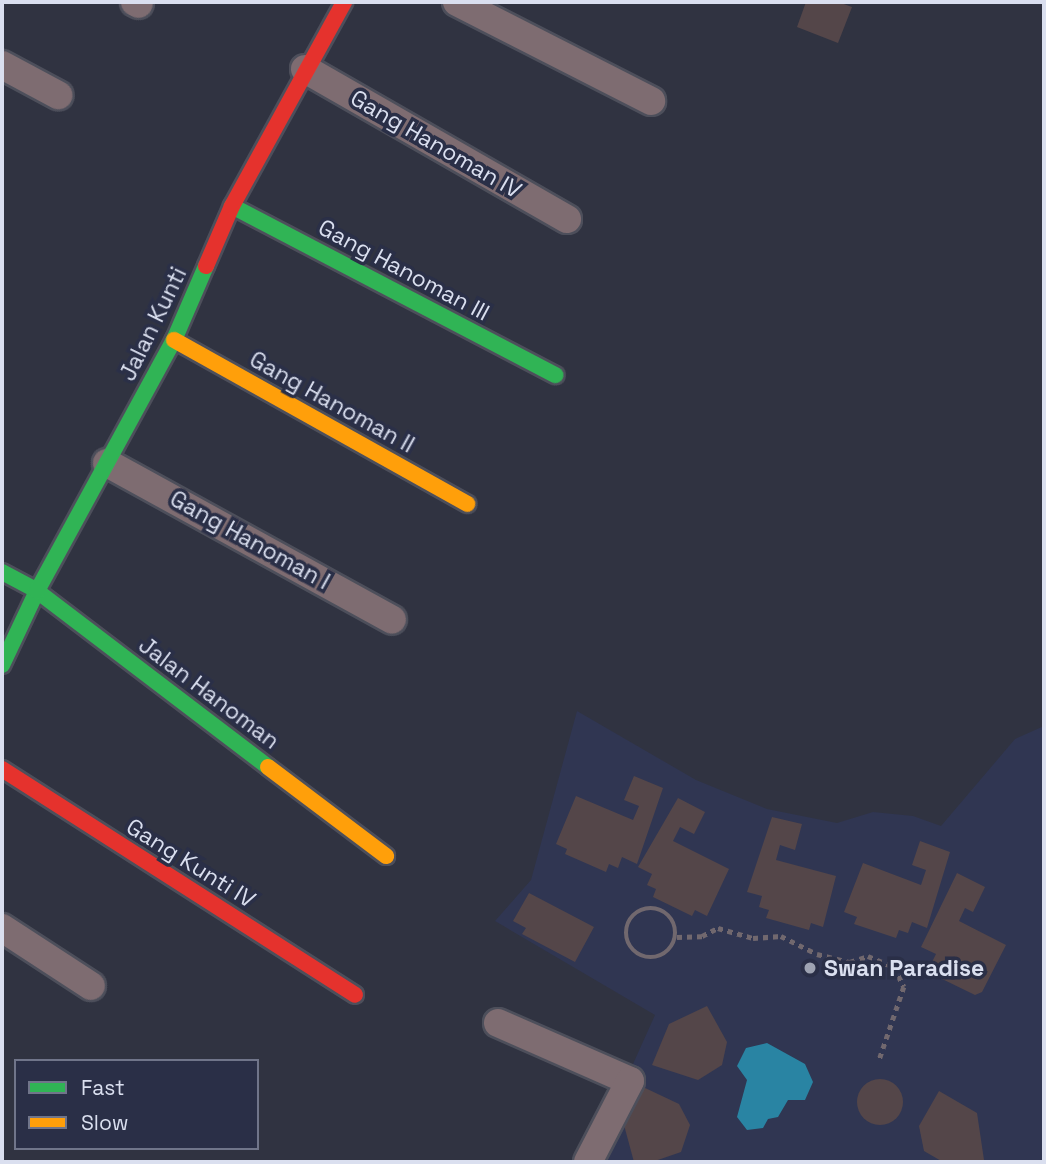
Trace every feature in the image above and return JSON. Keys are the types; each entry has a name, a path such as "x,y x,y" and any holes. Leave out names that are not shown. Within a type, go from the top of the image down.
{"street":[{"name":"Jalan Kunti","path":"2,665 37,591 174,340 232,205 344,2"},
{"path":"457,2 651,101"},
{"path":"2,65 58,95"},
{"name":"Gang Hanoman IV","path":"305,69 568,219"},
{"name":"Gang Hanoman III","path":"232,205 555,375"},
{"name":"Gang Hanoman II","path":"174,340 467,504"},
{"name":"Gang Hanoman I","path":"107,463 391,620"},
{"name":"Jalan Hanoman","path":"2,572 37,591 386,856"},
{"name":"Gang Kunti IV","path":"2,769 355,995"},
{"path":"2,928 91,986"},
{"path":"498,1023 630,1081 588,1162"}],"path":[{"path":"677,937 674,921 655,908 640,910 626,929 630,946 643,957 661,956 677,937 702,936 718,928 753,939 781,936 817,954 850,962 868,956 894,967 904,987 879,1061"}],"shaded area":[{"name":"Swan Paradise","path":"577,711 696,780 767,809 837,823 873,812 913,816 941,826 1015,739 1044,726 1044,1162 589,1162 655,1015 495,921 531,880"},
{"path":"767,1043 805,1064 813,1082 805,1100 788,1100 778,1117 768,1119 763,1128 747,1130 737,1117 747,1080 737,1066 746,1048"}],"building":[{"path":"806,2 838,2 852,7 838,43 797,27"},
{"path":"634,776 663,788 637,864 622,857 618,868 609,864 606,872 565,854 567,849 556,844 576,796 633,820 639,806 624,800"},
{"path":"678,798 705,812 694,834 680,827 673,841 729,869 707,916 695,910 692,916 653,897 656,889 647,885 652,874 638,867"},
{"path":"772,817 802,824 795,850 780,845 776,860 836,876 823,927 811,923 809,930 766,918 769,910 759,907 762,896 747,892"},
{"path":"920,841 950,852 927,928 912,922 908,933 899,930 896,938 854,924 857,917 844,912 863,863 921,885 926,870 912,865"},
{"path":"957,873 985,887 973,912 965,908 959,921 1006,945 982,992 975,995 936,976 940,968 931,964 936,954 921,947"},
{"path":"529,893 594,927 575,962 522,934 526,928 513,921"},
{"path":"707,1006 727,1042 722,1065 698,1080 652,1065 669,1024"},
{"path":"880,1079 896,1086 903,1102 896,1118 880,1125 864,1118 857,1102 864,1086"},
{"path":"643,1087 679,1104 690,1125 681,1152 652,1162 634,1162 624,1125"},
{"path":"939,1091 977,1113 984,1160 943,1162 924,1151 919,1126"}],"traffic: fast":[{"path":"232,206 555,375"},
{"path":"2,665 37,591 174,340 206,266"},
{"path":"2,572 37,591 268,767"}],"traffic: slow":[{"path":"174,340 467,504"},
{"path":"268,767 386,856"}],"traffic: jam":[{"path":"206,266 232,206 344,2"},
{"path":"2,769 355,995"}],"place":[{"name":"Swan Paradise","path":"810,968"}]}
